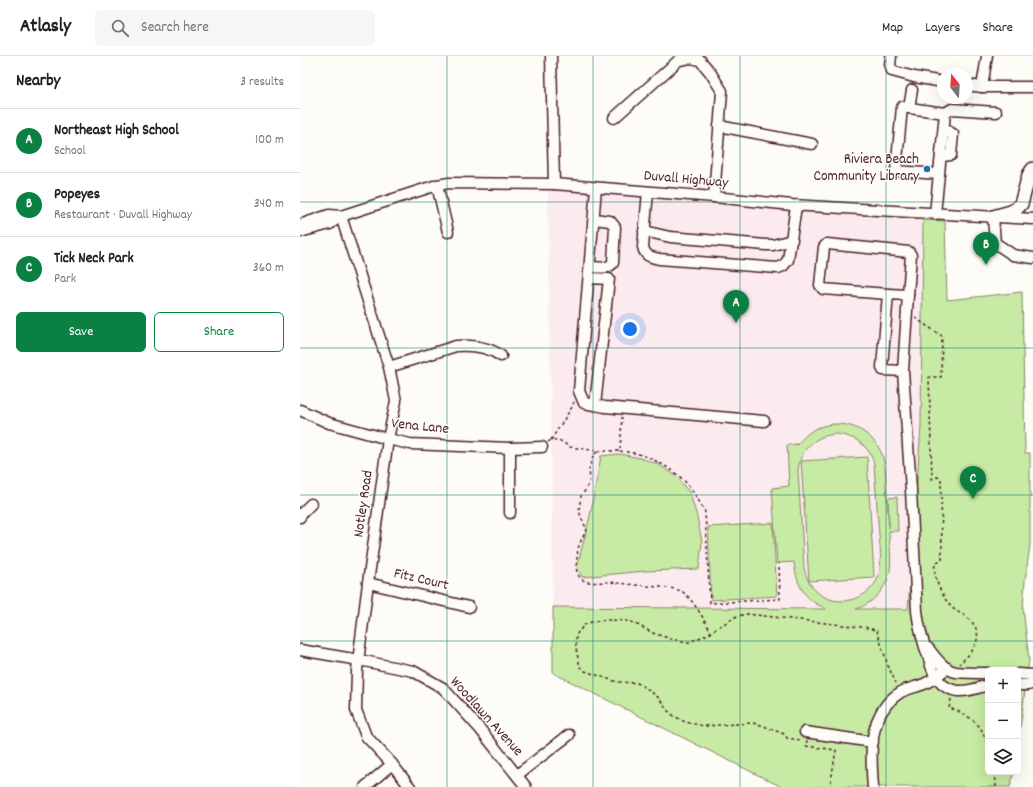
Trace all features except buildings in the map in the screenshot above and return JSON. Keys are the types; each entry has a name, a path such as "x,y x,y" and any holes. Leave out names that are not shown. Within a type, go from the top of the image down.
{"main road":[{"path":"993,217 1011,212 1021,204 1029,175 1033,169"}],"street":[{"path":"551,56 554,184"},
{"path":"891,56 890,65 892,71 937,81"},
{"path":"982,87 986,56"},
{"path":"614,118 679,60 691,58 700,60 710,72 722,91 714,198"},
{"path":"973,86 1033,87"},
{"path":"909,108 912,90"},
{"path":"939,174 896,171 902,107 945,113 952,109 996,112"},
{"path":"936,214 941,156 952,155 953,134 944,129 945,113"},
{"path":"719,126 812,144"},
{"name":"Duvall Highway","path":"300,232 330,224 341,216 438,185 449,183 554,184 796,206 1033,219"},
{"path":"438,185 448,232"},
{"path":"596,188 579,391 584,403 622,409 764,421"},
{"path":"648,192 643,247 644,252 653,258 778,268 783,266 788,260 796,206"},
{"name":"Duvall Highway","path":"300,225 330,215 341,216"},
{"name":"Notley Road","path":"341,216 389,366 396,401 388,439 368,583 357,670 356,710 366,736 392,764 410,787"},
{"path":"993,217 996,243 1013,255 1033,258"},
{"path":"590,267 603,268 607,267 613,262 615,227 610,221 594,219"},
{"path":"644,232 670,237 766,245 774,245 792,240"},
{"path":"908,295 822,289 820,285 824,247 827,244 909,252 911,255 903,371 919,628 933,672 942,685 957,691 964,691 985,686"},
{"path":"589,278 609,279 595,405"},
{"path":"888,294 882,367 883,370 903,371"},
{"path":"389,366 456,346 465,345 485,347 501,356"},
{"name":"Vena Lane","path":"300,410 330,423 410,444 510,448 542,447"},
{"path":"510,448 510,513"},
{"path":"300,517 311,504"},
{"name":"Fitz Court","path":"368,583 469,607"},
{"path":"923,642 937,660 955,672 985,673"},
{"name":"Woodlawn Avenue","path":"300,650 359,660 413,672 443,688 480,729 526,787"},
{"path":"873,787 871,756 875,726 884,707 891,699 901,692 924,684 947,668"},
{"path":"1021,674 1033,675"},
{"path":"1021,685 1033,683"},
{"path":"517,775 569,735"},
{"path":"804,738 873,742"},
{"path":"365,787 392,764"}],"path":[{"path":"906,316 914,317 942,336 942,377 929,377 932,480 937,477 941,478 942,560 935,564 934,574 944,597 955,610 969,619 978,630 975,648 957,665"},
{"path":"542,447 551,440 572,407 579,391"},
{"path":"620,451 622,409"},
{"path":"551,440 559,440 570,447 598,451 620,451 640,455 654,460 672,471 688,485 705,512 710,604 780,599 779,562"},
{"path":"598,451 593,456 589,469 590,479 587,488 581,496 579,510 580,517 587,530 582,537 578,550 577,573 584,581 669,588 682,592 695,605 711,633"},
{"path":"830,787 836,750 806,746 804,738 787,738 784,734 753,723 704,726 685,722 667,710 659,698 642,685 631,682 617,682 585,671 580,666 576,649 576,635 580,628 594,621 630,621 653,633 690,642 711,633 737,616 747,614 869,628 877,631 888,666 896,683"},
{"path":"952,697 949,708 954,709 973,721 981,729 985,739"},
{"path":"995,775 996,787"}],"shaded area":[{"path":"548,186 923,220 921,426 908,609 553,607"}],"green space":[{"path":"923,220 945,221 947,300 1022,292 1025,453 1030,453 1030,545 1023,608 1029,660 1021,721 1021,667 985,667 985,775 1013,775 1010,787 782,787 553,673 553,607 826,609 812,601 803,592 796,575 794,562 777,563 772,488 789,486 787,445 797,445 810,432 819,427 829,425 839,424 858,429 867,434 880,450 883,456 885,468 889,528 888,498 897,497 898,531 889,531 891,565 889,575 885,585 878,595 864,606 856,609 908,609 921,426","holes":["837,434 850,437 865,447 872,457 874,464 881,560 879,574 872,587 861,596 854,599 840,601 827,598 817,592 810,584 804,568 798,471 804,452 810,445 820,438"]},
{"path":"620,454 640,458 658,464 676,476 690,493 702,542 699,569 645,571 582,577 577,567 590,516 601,456"},
{"path":"867,457 874,577 809,581 801,461"},
{"path":"773,523 777,596 711,600 708,527"}],"place":[{"name":"Riviera Beach Community Library","path":"927,169"},
{"name":"Popeyes","path":"986,265"},
{"name":"Northeast High School","path":"736,323"},
{"name":"Tick Neck Park","path":"973,499"}]}
